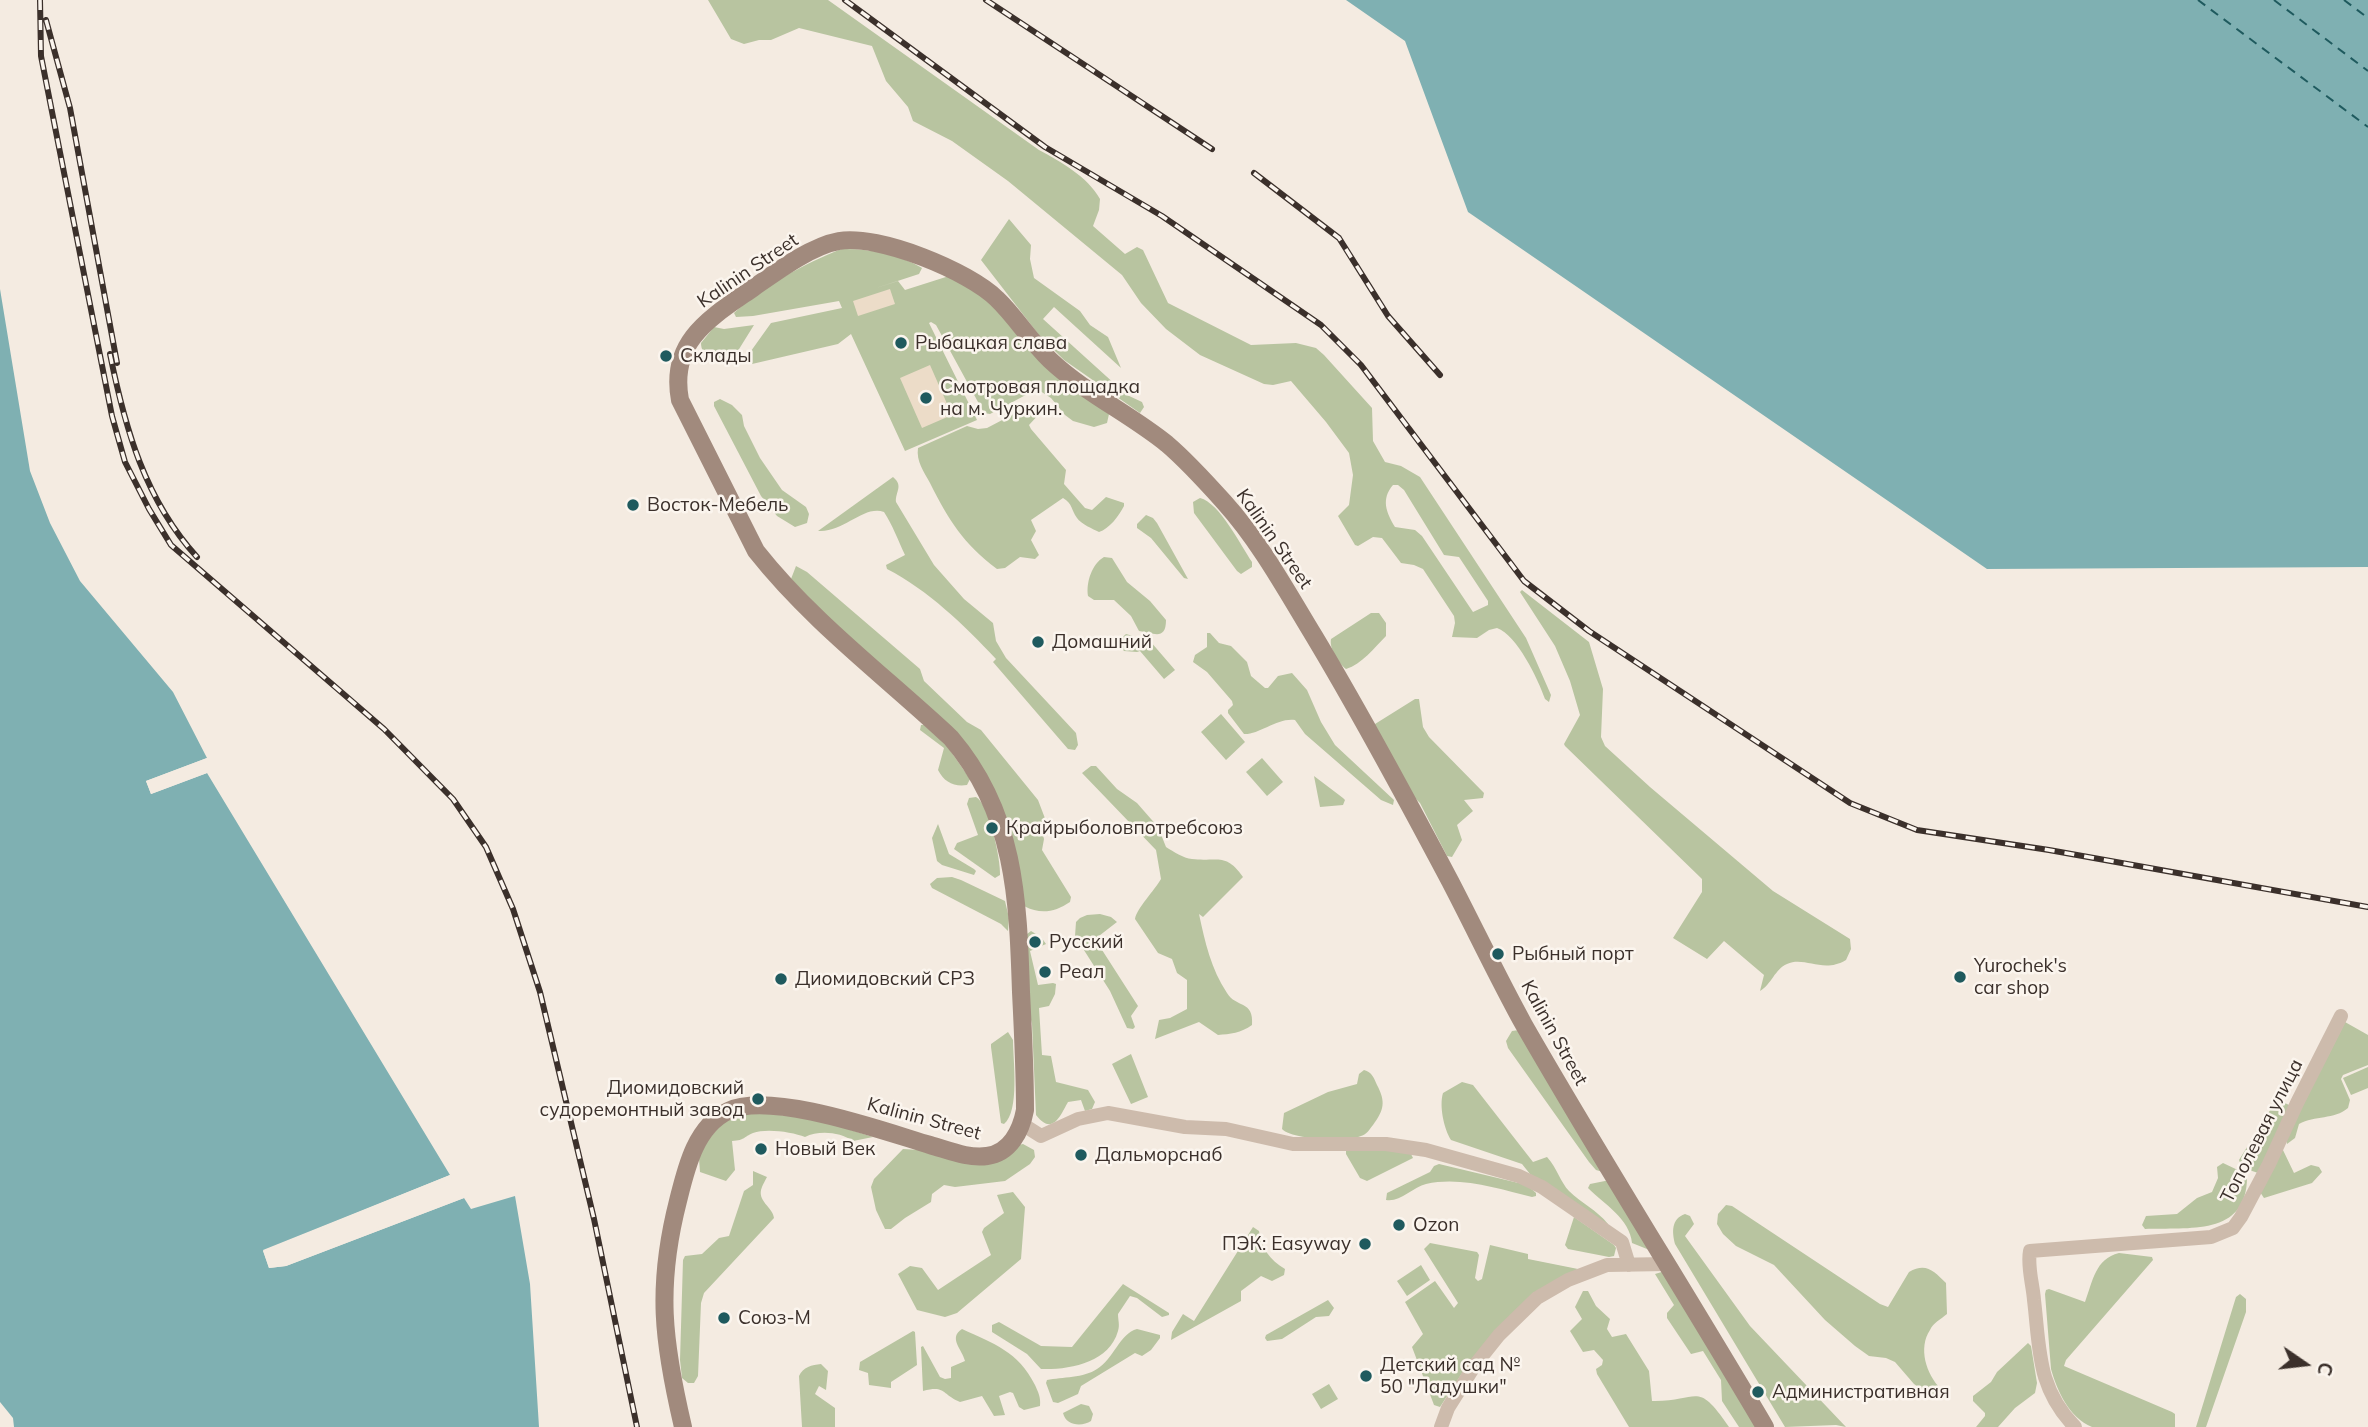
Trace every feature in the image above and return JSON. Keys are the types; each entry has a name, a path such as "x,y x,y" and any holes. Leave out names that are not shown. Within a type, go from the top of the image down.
{"main road":[{"name":"Kalinin Street","path":"682,1427 664,1322 663,1297 668,1239 696,1143 727,1111 754,1106 803,1110 986,1157 1002,1151 1010,1144 1022,1124 1025,1110 1019,917 1011,863 1001,824 988,792 966,755 951,738 843,642 772,571 756,551 680,400 680,362 691,338 750,290 809,253 839,241 864,241 926,258 977,283 995,297 1056,365 1167,444 1233,512 1267,558 1353,703 1521,1019 1765,1427"}],"street":[{"name":"Тополевая улица","path":"2075,1427 2064,1416 2051,1395 2042,1373 2030,1251 2211,1237 2233,1228 2262,1179 2341,1016"},
{"path":"1022,1124 1041,1136 1078,1119 1108,1113 1185,1127 1226,1129 1293,1144 1386,1144 1426,1150 1532,1181 1564,1200 1622,1242 1629,1265"},
{"path":"1441,1427 1448,1408 1475,1366 1499,1335 1537,1298 1568,1280 1607,1265 1667,1264"}],"green space":[{"path":"708,0 828,0 1088,183 1100,199 1093,226 1125,254 1137,247 1143,250 1168,303 1251,345 1296,343 1316,348 1372,408 1373,441 1385,462 1401,466 1420,477 1526,638 1551,695 1549,702 1545,699 1526,659 1505,632 1497,628 1477,638 1452,637 1454,616 1423,569 1401,563 1382,538 1373,537 1358,546 1355,545 1338,516 1349,505 1353,475 1349,453 1291,381 1264,384 1200,355 1166,329 1141,303 1122,275 1008,181 952,141 913,121 908,107 886,81 872,46 799,28 771,40 744,44 731,39","holes":["1393,485 1404,490 1444,555 1459,557 1488,605 1473,612 1422,536 1415,530 1395,527 1387,511 1386,500 1389,490"]},
{"path":"1009,219 1031,245 1030,259 1034,278 1080,311 1090,325 1108,337 1121,368 1054,307 1043,319 1127,395 1142,402 1144,407 1140,413 1064,360 1039,335 981,260"},
{"path":"841,249 883,253 922,268 919,274 873,289 898,281 905,290 949,276 989,301 1109,414 1107,423 1094,427 1073,421 1051,398 1037,389 990,414 984,413 936,325 931,322 929,323 977,420 905,451 851,334 838,344 752,364 748,360 751,351 771,323 842,308 839,301 753,316 736,317 734,313 784,276"},
{"path":"754,325 731,362 716,361 704,353 701,343 714,327 724,329"},
{"path":"720,399 732,405 742,415 744,426 760,458 782,490 806,507 809,514 807,523 795,527 777,516 761,496 714,406 714,402"},
{"path":"1029,406 1041,412 1029,425 1031,429 1066,470 1064,484 1085,508 1092,510 1106,497 1124,503 1124,506 1113,522 1099,532 1079,520 1063,498 1031,520 1036,531 1031,540 1039,555 1035,559 1020,557 1005,568 997,569 975,550 951,520 921,466 918,448 967,426 987,428"},
{"path":"893,477 899,486 896,502 934,565 964,599 993,623 996,641 1006,658 1076,733 1078,745 1075,750 1068,749 993,662 996,659 971,634 931,598 887,569 886,565 905,555 884,512 868,512 836,528 818,531"},
{"path":"1200,498 1222,516 1252,562 1252,567 1241,574 1237,571 1194,513 1193,502"},
{"path":"1146,515 1157,523 1188,579 1184,578 1151,538 1137,528 1137,524"},
{"path":"1104,557 1112,558 1127,582 1150,601 1166,620 1164,631 1153,634 1139,631 1131,616 1114,600 1094,600 1088,596 1091,574 1096,564"},
{"path":"796,566 807,572 920,669 924,681 967,722 981,730 1038,800 1046,821 1041,828 1044,839 1042,850 1071,897 1070,902 1048,911 1036,911 1024,906 995,791 791,579"},
{"path":"1522,590 1589,642 1603,689 1601,737 1605,746 1773,891 1850,939 1851,949 1846,960 1830,965 1801,962 1787,964 1779,969 1760,991 1764,975 1724,941 1707,959 1673,938 1702,892 1702,879 1565,746 1580,715 1570,681 1555,646 1520,592"},
{"path":"1371,613 1379,613 1386,623 1386,636 1363,660 1346,669 1331,647 1331,639"},
{"path":"1207,633 1219,643 1231,646 1247,662 1251,676 1265,688 1278,676 1292,673 1307,690 1335,745 1394,800 1393,805 1381,800 1305,734 1295,720 1282,721 1244,734 1228,713 1233,705 1232,701 1207,672 1193,662 1195,655 1207,647"},
{"path":"1126,634 1133,636 1134,642 1144,634 1175,670 1164,679 1140,651 1124,651 1117,642"},
{"path":"1419,699 1423,727 1429,737 1484,793 1483,798 1464,800 1473,811 1457,825 1462,840 1452,857 1447,856 1420,803 1408,791 1373,728 1375,724"},
{"path":"1221,714 1245,742 1226,760 1201,732"},
{"path":"921,725 945,743 970,779 967,785 950,783 943,778 938,770 944,748 920,730"},
{"path":"1262,758 1283,782 1267,796 1246,772"},
{"path":"1091,766 1096,766 1117,789 1137,803 1158,827 1166,847 1189,858 1226,861 1243,877 1203,917 1199,914 1209,955 1221,984 1231,998 1250,1012 1252,1025 1248,1028 1218,1035 1199,1022 1155,1039 1159,1020 1170,1018 1187,1009 1187,980 1177,973 1172,959 1158,953 1135,919 1161,879 1156,850 1082,773"},
{"path":"1314,776 1345,800 1343,805 1320,807"},
{"path":"976,797 990,821 996,846 1000,875 995,878 954,849 957,843 978,835 967,804 969,798"},
{"path":"938,824 949,854 974,869 974,875 937,861 932,838"},
{"path":"952,877 1005,901 1009,918 1008,931 1001,924 932,888 930,884 937,878"},
{"path":"1100,914 1117,922 1095,939 1138,1006 1131,1016 1135,1027 1133,1029 1127,1028 1110,991 1075,936 1076,922 1080,918"},
{"path":"1031,931 1046,944 1030,951 1038,985 1056,984 1049,1006 1039,1008 1042,1055 1051,1056 1056,1082 1088,1090 1095,1102 1092,1109 1085,1111 1081,1100 1068,1102 1052,1124 1047,1124 1036,1115 1032,1024 1028,1008 1027,934"},
{"path":"2345,1022 2368,1035 2368,1065 2343,1075 2341,1079 2350,1100 2348,1108 2337,1114 2299,1124 2295,1138 2287,1144 2286,1138"},
{"path":"1519,1030 1603,1172 1596,1170 1589,1162 1508,1048 1506,1041 1512,1031"},
{"path":"1008,1032 1013,1040 1014,1097 1009,1117 1004,1124 1001,1123 991,1044"},
{"path":"1131,1054 1148,1097 1131,1104 1112,1064"},
{"path":"2368,1067 2368,1088 2351,1095 2343,1078"},
{"path":"1364,1070 1374,1078 1383,1101 1380,1115 1365,1134 1345,1139 1320,1139 1297,1136 1282,1129 1284,1113 1328,1092 1357,1084 1359,1074"},
{"path":"1462,1082 1473,1085 1533,1162 1547,1157 1569,1191 1599,1215 1607,1226 1530,1174 1522,1164 1451,1140 1443,1117 1442,1098 1443,1093"},
{"path":"2277,1099 2291,1106 2258,1173 2249,1170 2239,1160"},
{"path":"754,1112 816,1119 873,1137 853,1141 829,1133 805,1137 779,1131 758,1132 732,1141 735,1170 726,1181 700,1172 702,1146 729,1116"},
{"path":"1023,1144 1034,1150 1035,1157 1030,1164 1005,1181 955,1187 944,1185 932,1194 931,1202 891,1229 885,1229 876,1210 871,1187 874,1179 903,1149 920,1150 954,1159"},
{"path":"2282,1148 2294,1173 2311,1165 2319,1167 2322,1172 2312,1183 2264,1198 2260,1192"},
{"path":"1386,1149 1411,1154 1413,1158 1367,1181 1360,1178 1346,1154 1346,1151"},
{"path":"2223,1163 2247,1177 2244,1196 2237,1210 2212,1225 2145,1229 2142,1225 2146,1216 2177,1214 2197,1198 2212,1192 2218,1178 2217,1167"},
{"path":"1439,1164 1527,1185 1536,1196 1480,1184 1439,1182 1426,1184 1396,1199 1386,1200 1387,1193 1430,1172"},
{"path":"753,1171 767,1177 761,1196 774,1218 704,1293 701,1303 698,1376 694,1383 688,1383 682,1378 680,1360 683,1260 685,1256 702,1254 719,1238 729,1236 744,1191 753,1185"},
{"path":"1610,1180 1652,1251 1632,1243 1627,1227 1621,1219 1588,1188 1590,1184"},
{"path":"1013,1192 1025,1207 1021,1259 957,1313 945,1317 917,1310 898,1274 910,1266 922,1268 938,1290 991,1255 982,1232 1004,1213 997,1195"},
{"path":"1726,1205 1732,1206 1888,1307 1909,1272 1925,1268 1938,1275 1946,1283 1947,1314 1931,1328 1926,1337 1924,1353 1931,1376 1941,1389 1938,1397 1933,1397 1914,1384 1895,1362 1869,1356 1855,1346 1825,1320 1774,1265 1736,1246 1717,1224 1718,1214"},
{"path":"1685,1214 1690,1216 1694,1224 1685,1236 1750,1326 1846,1427 1785,1427 1675,1244 1675,1223"},
{"path":"1574,1217 1614,1245 1614,1256 1568,1249 1565,1245"},
{"path":"1253,1227 1259,1231 1267,1253 1285,1269 1284,1275 1272,1281 1261,1276 1241,1291 1241,1301 1171,1340 1172,1332 1183,1314 1194,1321"},
{"path":"1430,1243 1477,1252 1479,1255 1475,1278 1478,1281 1482,1279 1490,1245 1528,1254 1528,1259 1578,1269 1533,1293 1470,1361 1440,1407 1434,1405 1412,1347 1423,1334 1405,1302 1435,1281 1454,1308 1458,1303 1424,1249"},
{"path":"2119,1253 2152,1257 2153,1260 2066,1360 2064,1366 2172,1412 2175,1414 2175,1427 2092,1427 2071,1410 2051,1369 2046,1290 2085,1302 2100,1266 2105,1260"},
{"path":"1421,1265 1430,1280 1407,1296 1397,1281"},
{"path":"1665,1271 1761,1427 1739,1427 1722,1401 1721,1380 1703,1351 1691,1354 1667,1318 1667,1313 1674,1305 1655,1274"},
{"path":"1123,1284 1169,1315 1162,1317 1137,1298 1130,1296 1118,1314 1119,1329 1113,1342 1106,1351 1087,1362 1064,1368 1041,1369 1027,1354 992,1332 992,1325 999,1322 1041,1346 1072,1347"},
{"path":"1583,1291 1588,1291 1596,1306 1610,1319 1607,1329 1612,1337 1626,1334 1649,1371 1652,1401 1696,1396 1703,1398 1729,1427 1629,1427 1597,1374 1596,1369 1602,1365 1603,1360 1594,1350 1583,1352 1570,1331 1582,1319 1575,1307"},
{"path":"2240,1294 2246,1299 2246,1312 2206,1427 2196,1427 2236,1297"},
{"path":"1328,1300 1334,1308 1329,1316 1316,1317 1282,1339 1267,1341 1265,1338 1266,1335"},
{"path":"962,1329 1013,1356 1035,1385 1040,1406 1024,1410 1019,1407 1010,1392 999,1396 1005,1415 994,1416 982,1396 960,1402 940,1390 923,1391 921,1347 923,1346 940,1377 951,1378 951,1367 965,1361 956,1340"},
{"path":"1137,1329 1160,1335 1151,1350 1142,1356 1135,1353 1081,1386 1078,1394 1058,1403 1053,1402 1047,1380 1092,1372 1108,1360 1131,1331"},
{"path":"913,1331 917,1365 891,1382 891,1388 869,1385 868,1373 859,1370 860,1362"},
{"path":"2028,1343 2031,1346 2037,1383 2035,1393 2015,1408 1998,1427 1976,1427 1985,1413 1973,1401 1973,1396 1991,1382 1997,1372"},
{"path":"821,1364 828,1371 826,1390 819,1386 815,1394 835,1408 835,1427 802,1427 799,1376 805,1369"},
{"path":"1329,1384 1338,1399 1321,1409 1312,1394"},
{"path":"1081,1404 1089,1406 1093,1414 1091,1421 1079,1425 1067,1421 1063,1413"}],"shaded area":[{"path":"890,289 895,304 858,316 853,301"},
{"path":"930,365 952,415 922,428 900,378"}],"water":[{"path":"1346,0 2368,0 2368,567 1987,569 1468,212 1405,41"},
{"path":"0,289 30,471 50,523 80,581 173,692 207,758 146,781 151,794 207,773 450,1175 263,1250 269,1268 286,1266 464,1198 471,1209 515,1196 530,1284 539,1427 14,1427 13,1418 0,1402"}],"pier":[{"path":"207,758 208,761 150,783 153,790 206,769 207,773 151,794 146,781"},
{"path":"450,1175 452,1178 267,1253 271,1265 285,1263 462,1195 464,1198 286,1266 269,1268 263,1251"}],"ferry route":[{"path":"2198,0 2368,127"},
{"path":"2274,0 2368,71"},
{"path":"2344,0 2368,18"}],"railway":[{"path":"40,0 41,56 112,416 125,462 171,545 384,729 453,799 486,847 513,909 540,992 594,1219 637,1427"},
{"path":"845,0 1045,147 1162,216 1321,325 1361,365 1524,581 1589,631 1850,803 1917,830 2049,850 2368,907"},
{"path":"986,0 1212,149"},
{"path":"46,20 70,108 117,363"},
{"path":"1254,173 1339,238 1388,316 1440,375"},
{"path":"110,354 130,436 140,462 164,512 197,557"}],"place":[{"name":"Рыбацкая слава","path":"901,343"},
{"name":"Склады","path":"666,356"},
{"name":"Смотровая площадка на м. Чуркин.","path":"926,398"},
{"name":"Восток-Мебель","path":"633,505"},
{"name":"Домашний","path":"1038,642"},
{"name":"Крайрыболовпотребсоюз","path":"992,828"},
{"name":"Русский","path":"1035,942"},
{"name":"Рыбный порт","path":"1498,954"},
{"name":"Реал","path":"1045,972"},
{"name":"Yurochek's car shop","path":"1960,977"},
{"name":"Диомидовский СРЗ","path":"781,979"},
{"name":"Диомидовский судоремонтный завод","path":"758,1099"},
{"name":"Новый Век","path":"761,1149"},
{"name":"Дальморснаб","path":"1081,1155"},
{"name":"Ozon","path":"1399,1225"},
{"name":"ПЭК: Easyway","path":"1365,1244"},
{"name":"Союз-М","path":"724,1318"},
{"name":"Детский сад № 50 \"Ладушки\"","path":"1366,1376"},
{"name":"Административная","path":"1758,1392"}]}
